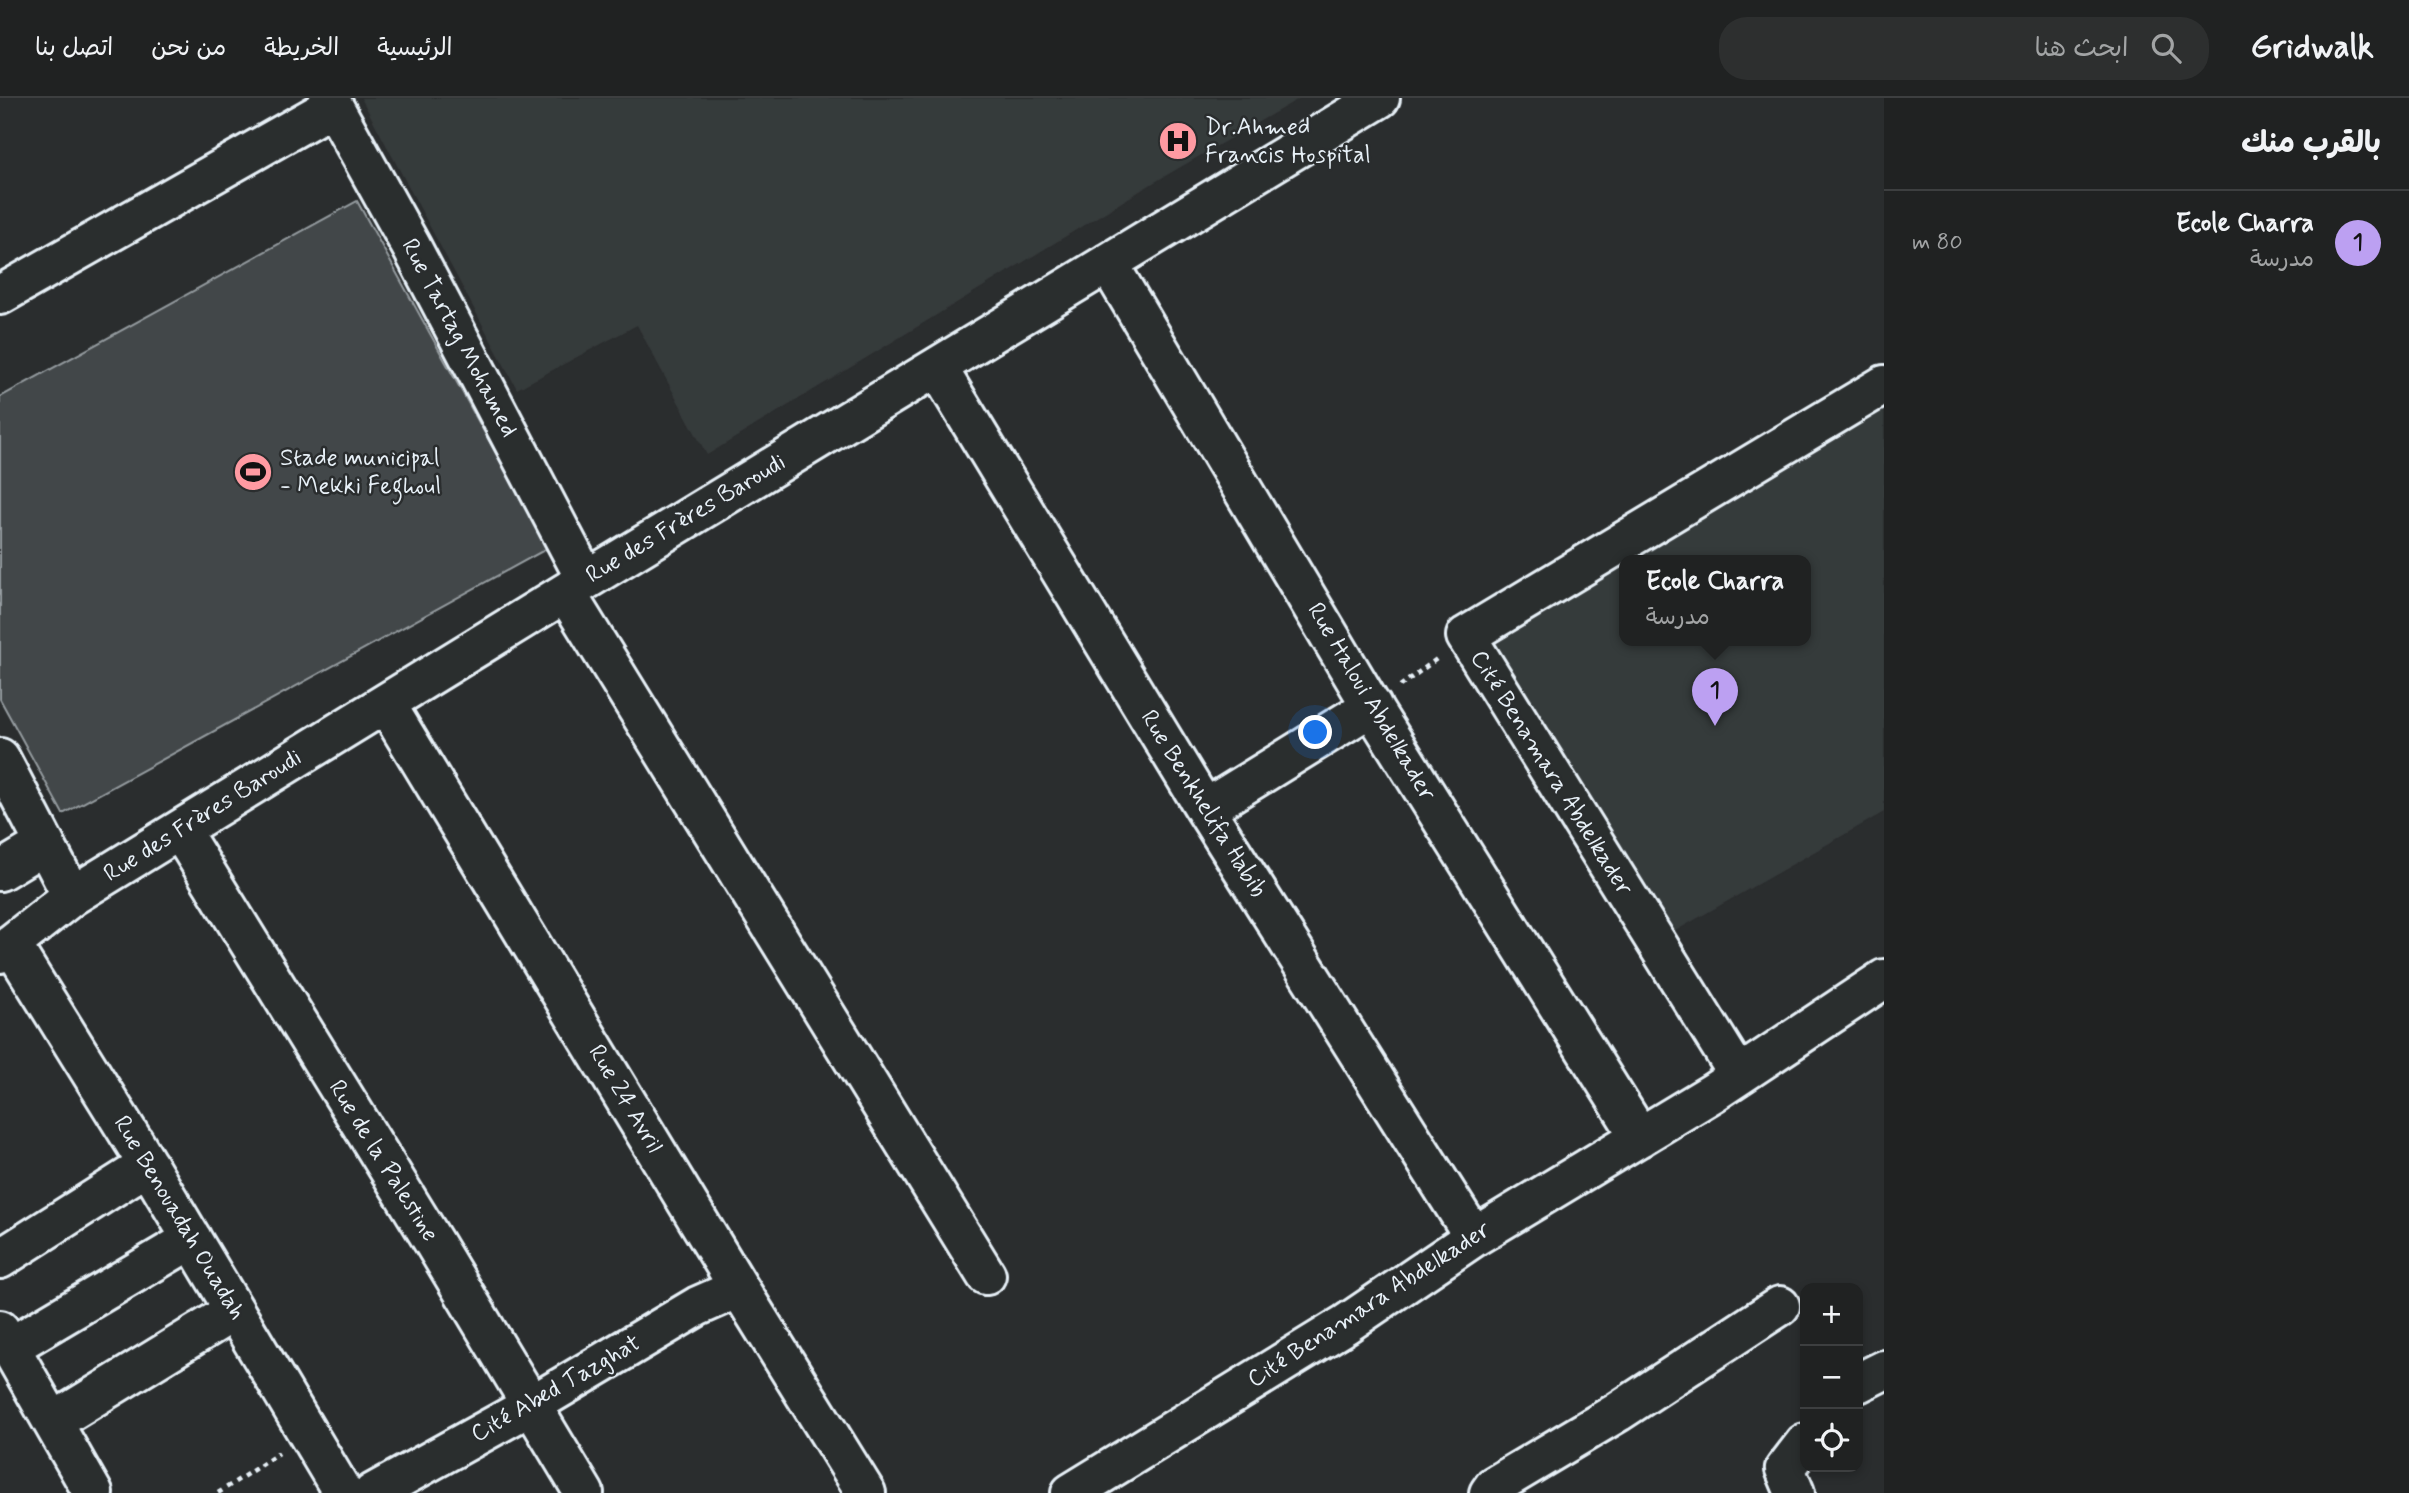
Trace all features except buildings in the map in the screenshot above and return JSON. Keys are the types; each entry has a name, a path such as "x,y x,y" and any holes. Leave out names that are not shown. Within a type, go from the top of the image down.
{"street":[{"name":"Rue des Frères Baroudi","path":"6,949 72,896 576,586 1380,98"},
{"path":"0,295 331,102"},
{"name":"Rue Tartag Mohamed","path":"331,102 412,248 576,586 986,1275"},
{"name":"Rue Haloui Abdelkader","path":"1108,262 1372,706 1640,1137"},
{"name":"Rue Benkhelifa Habib","path":"937,367 1205,808 1474,1237"},
{"name":"Cité Benamara Abdelkader","path":"1738,1074 1466,636 1884,385"},
{"name":"Rue 24 Avril","path":"386,704 866,1493"},
{"path":"1205,808 1372,706"},
{"path":"0,758 72,896"},
{"name":"Rue de la Palestine","path":"180,830 584,1493"},
{"path":"0,871 45,845"},
{"name":"Rue Benouadah Ouadah","path":"6,949 148,1165 343,1493"},
{"name":"Cité Benamara Abdelkader","path":"1071,1493 1346,1324 1474,1237 1714,1092 1884,979"},
{"path":"0,1259 148,1165"},
{"path":"93,1493 5,1339 192,1239"},
{"name":"Cité Abed Tazghat","path":"373,1493 530,1406 698,1306 739,1288"},
{"path":"1489,1493 1494,1486 1619,1412 1780,1306"},
{"path":"53,1422 234,1311"},
{"path":"1863,1380 1884,1370"},
{"path":"1795,1493 1786,1469 1800,1450"}],"path":[{"path":"1372,706 1466,636"},
{"path":"218,1493 308,1434"}],"shaded area":[{"path":"361,98 1300,98 1153,183 707,455 637,325 517,389"},
{"name":"Stade municipal - Mekki Feghoul","path":"357,201 548,548 63,814 0,699 0,397"},
{"path":"1884,410 1884,812 1675,931 1492,640 1619,566 1619,646 1811,646 1811,555 1638,555"}],"place":[{"name":"Dr.Ahmed Francis Hospital","path":"1178,141"},
{"name":"Stade municipal - Mekki Feghoul","path":"253,472"},
{"name":"Ecole Charra","path":"1715,726"}]}
